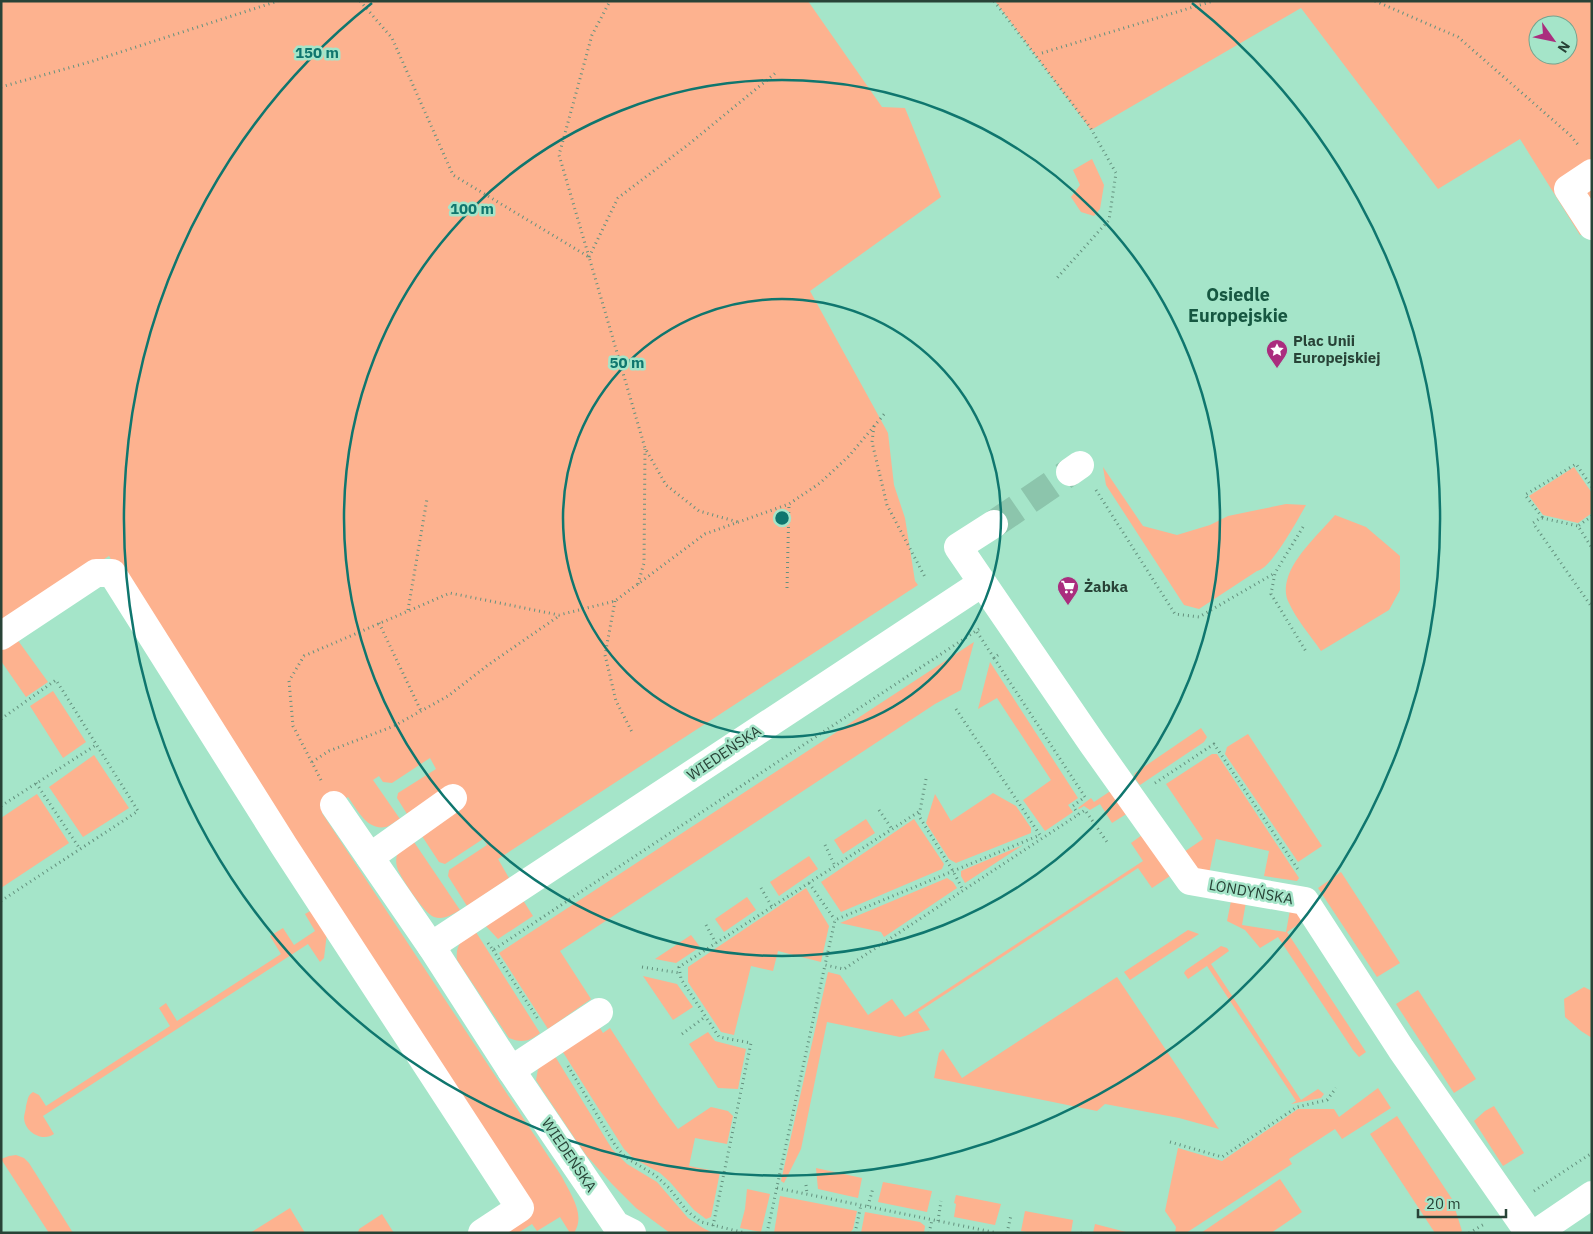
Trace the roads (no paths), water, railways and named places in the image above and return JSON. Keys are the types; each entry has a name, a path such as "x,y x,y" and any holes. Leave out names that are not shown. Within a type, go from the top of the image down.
{"street":[{"path":"1592,173 1568,189 1592,226"},
{"path":"982,583 958,547 994,524"},
{"path":"1,636 96,573 112,573 299,870 520,1208 482,1233"},
{"name":"LONDYŃSKA","path":"982,583 1190,881 1305,901 1401,1049 1529,1233"},
{"name":"WIEDEŃSKA","path":"431,946 982,583"},
{"path":"370,857 453,798"},
{"name":"WIEDEŃSKA","path":"334,805 431,946 618,1230"},
{"path":"511,1070 599,1012"},
{"path":"1536,1233 1592,1195"}],"tunnel":[{"path":"994,524 1070,472"}],"place":[{"name":"Plac Unii Europejskiej","path":"1277,369"},
{"name":"Żabka","path":"1068,606"}],"district":[{"name":"Osiedle Europejskie","path":"1238,305"}]}
